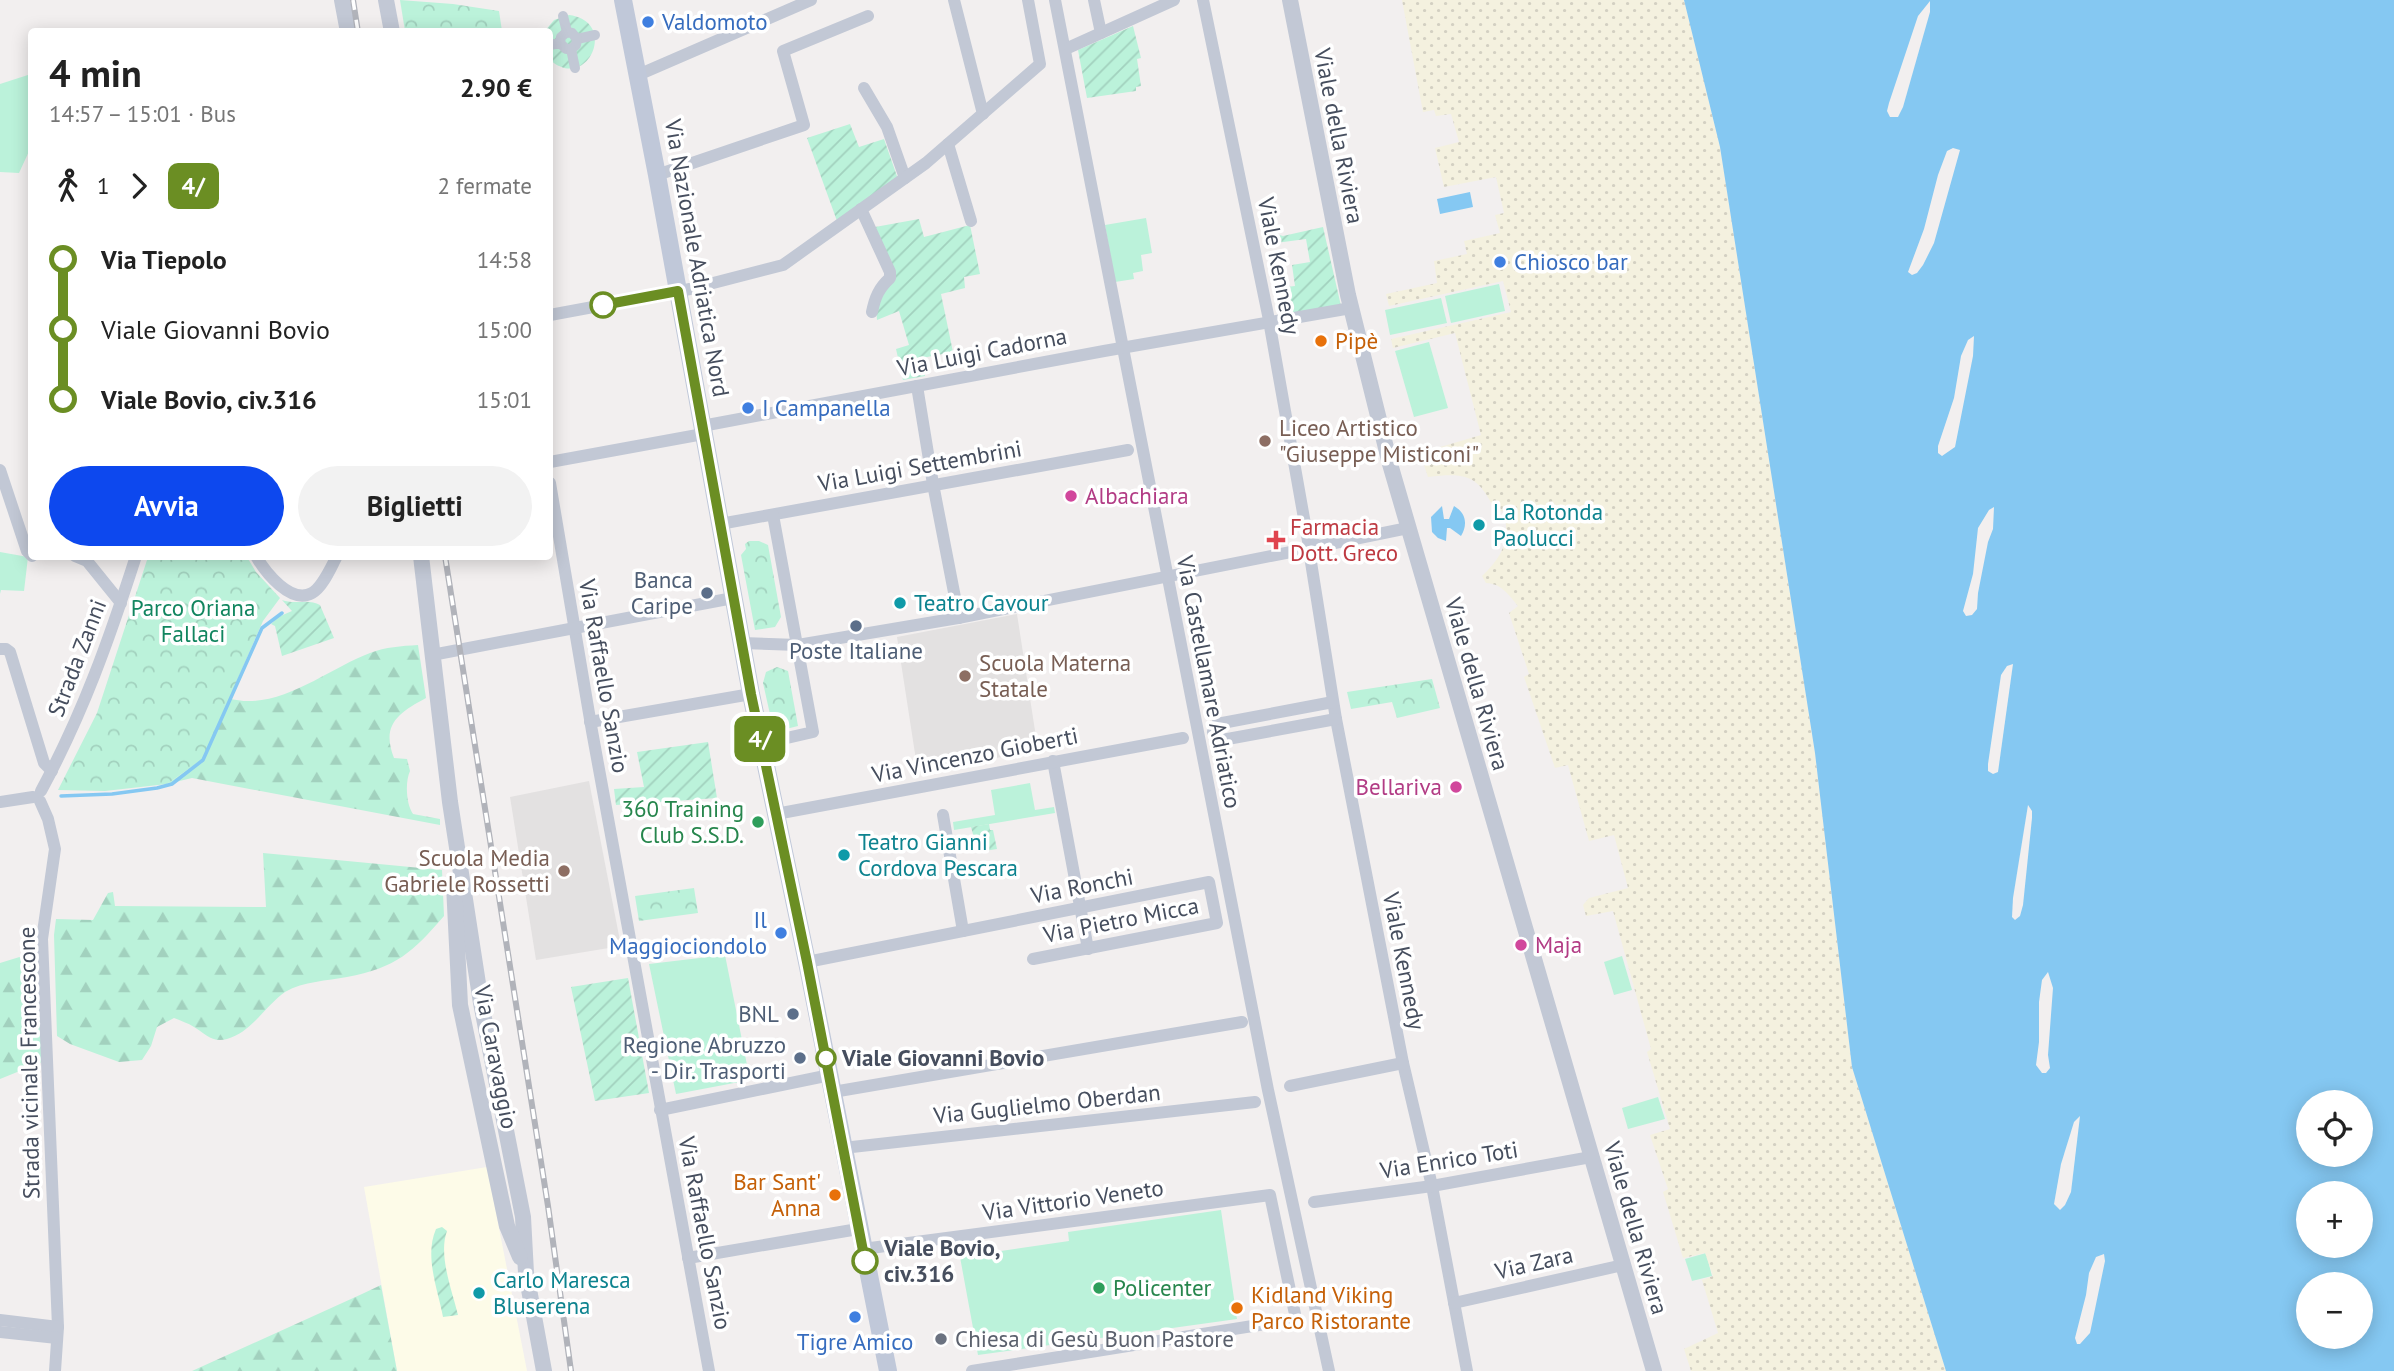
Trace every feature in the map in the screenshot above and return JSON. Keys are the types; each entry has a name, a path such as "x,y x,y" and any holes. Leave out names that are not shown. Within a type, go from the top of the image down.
{"main road":[{"name":"Via Nazionale Adriatica Nord","path":"623,0 761,744"},
{"path":"761,744 888,1371"}],"street":[{"path":"342,0 347,28"},
{"path":"386,0 391,28"},
{"path":"638,75 811,0"},
{"path":"954,0 983,114"},
{"path":"553,314 678,291 783,265 948,145 1040,64 1028,0"},
{"name":"Via Castellamare Adriatico","path":"1055,0 1289,1193 1329,1371"},
{"path":"1094,0 1101,33"},
{"path":"1070,47 1174,0"},
{"name":"Viale Kennedy","path":"1203,0 1269,323 1336,719 1403,1063 1432,1186 1467,1371"},
{"name":"Viale della Riviera","path":"1290,0 1351,308 1408,528 1652,1370"},
{"path":"563,16 567,32"},
{"path":"657,175 804,125 783,51 868,16"},
{"path":"567,32 577,39 576,45 571,49 555,44 567,32"},
{"path":"577,39 595,35"},
{"path":"571,49 575,68"},
{"path":"864,88 887,127 905,178"},
{"path":"948,145 971,221"},
{"path":"861,209 890,272 890,278 875,296 872,312"},
{"name":"Via Luigi Cadorna","path":"553,461 917,386 1351,308"},
{"path":"917,386 959,618"},
{"name":"Via Luigi Settembrini","path":"720,524 1128,450"},
{"path":"0,470 28,552"},
{"name":"Via Raffaello Sanzio","path":"553,501 590,722 709,1371"},
{"path":"761,744 813,732 773,515"},
{"path":"742,643 799,645 959,618 1408,528"},
{"path":"85,560 121,603"},
{"name":"Strada Zanni","path":"38,796 78,720 135,560"},
{"path":"259,560 267,573 280,585 296,594 305,595 316,590 335,560"},
{"name":"Via Caravaggio","path":"421,560 450,802 481,1003 523,1217 526,1273 544,1371"},
{"path":"432,655 733,598"},
{"name":"Strada Zanni","path":"0,649 10,652 44,763 52,771"},
{"path":"590,722 751,694"},
{"path":"1333,702 1217,724 1213,732 1222,740 1336,719"},
{"name":"Via Vincenzo Gioberti","path":"776,814 1183,738"},
{"path":"1053,761 1088,949"},
{"path":"0,802 38,796"},
{"name":"Strada vicinale Francescone","path":"38,796 53,841 55,859 42,939 57,1333 55,1371"},
{"path":"943,815 963,931"},
{"name":"Via Ronchi","path":"807,962 1209,881"},
{"name":"Via Pietro Micca","path":"1033,959 1217,923 1209,881"},
{"path":"660,1110 1242,1022"},
{"path":"1290,1086 1403,1063"},
{"name":"Via Guglielmo Oberdan","path":"843,1148 1255,1102"},
{"name":"Via Enrico Toti","path":"1314,1202 1432,1186 1591,1157"},
{"name":"Via Vittorio Veneto","path":"863,1250 1289,1193"},
{"path":"972,1371 1296,1319 1270,1195"},
{"path":"688,1258 859,1230"},
{"name":"Via Zara","path":"1454,1303 1623,1265"},
{"path":"0,1320 57,1333"},
{"path":"0,1332 57,1333"}],"shaded area":[{"name":"Scuola Materna Statale","path":"1017,614 1038,750 918,773 897,637"},
{"name":"Scuola Media Gabriele Rossetti","path":"589,781 621,946 536,960 510,797"},
{"path":"487,1167 527,1371 397,1371 364,1187"}],"green space":[{"path":"400,0 499,11 502,28 405,28"},
{"path":"569,15 584,20 592,29 595,41 592,52 586,62 576,68 564,68 553,62 553,28 547,28 554,20"},
{"path":"1133,26 1141,58 1137,59 1141,86 1136,87 1136,91 1087,98 1078,50"},
{"path":"28,75 28,154 19,173 0,172 0,84"},
{"path":"850,124 859,147 884,139 898,179 837,221 807,138"},
{"path":"1146,218 1152,253 1141,255 1143,271 1133,273 1134,279 1115,282 1105,225"},
{"path":"919,219 924,237 970,225 980,274 964,277 965,288 941,294 953,352 922,358 925,376 903,380 896,349 909,345 899,311 877,320 876,308 889,284 875,227"},
{"path":"1323,227 1341,306 1282,317 1277,288 1295,286 1292,265 1310,262 1306,239 1269,244 1266,231 1283,236"},
{"path":"1499,284 1505,311 1451,323 1445,296"},
{"path":"1441,298 1447,323 1390,335 1385,310"},
{"path":"1429,342 1448,408 1414,417 1395,351"},
{"path":"749,541 768,545 781,617 775,627 755,630 741,555"},
{"path":"0,552 28,557 24,591 1,590 0,594"},
{"name":"Parco Oriana Fallaci","path":"147,560 249,560 280,598 263,621 203,759 167,784 105,791 58,790 97,713"},
{"path":"282,600 320,605 334,638 282,656 275,626 271,624 278,617 292,611"},
{"path":"418,645 426,698 407,709 395,721 391,728 390,747 394,758 407,759 410,771 407,793 413,814 440,819 440,825 192,778 167,784 203,759 228,698 265,700 283,695 370,653"},
{"path":"777,667 788,671 798,726 774,732 763,683 766,672"},
{"path":"1432,679 1440,708 1397,718 1392,702 1351,709 1347,692"},
{"path":"708,742 717,798 616,805 614,789 644,787 637,752"},
{"path":"1030,783 1035,810 1054,807 1055,813 954,830 953,822 995,815 991,790"},
{"path":"989,824 997,849 978,852 971,827"},
{"path":"263,853 442,870 444,916 402,957 364,973 292,988 244,1031 227,1039 213,1039 174,1018 157,1027 151,1046 142,1060 119,1062 70,1044 57,1036 54,935 56,919 93,920 108,893 113,892 115,906 266,907"},
{"path":"694,888 698,913 639,921 635,896"},
{"path":"39,951 47,1060 0,1079 0,963"},
{"path":"725,955 750,1080 676,1094 649,964"},
{"path":"1622,956 1632,990 1614,995 1604,962"},
{"path":"628,978 649,1093 595,1101 571,987"},
{"path":"1658,1097 1665,1119 1628,1129 1622,1108"},
{"name":"Policenter","path":"1221,1210 1237,1319 978,1355 960,1257 1069,1241 1068,1232"},
{"path":"442,1227 447,1231 445,1262 458,1315 443,1317 431,1250 436,1229"},
{"path":"1706,1253 1712,1276 1692,1281 1685,1259"},
{"path":"381,1285 397,1371 192,1371 362,1294"}],"sand":[{"path":"1402,0 1684,0 1720,147 1815,753 1852,1067 1946,1371 1691,1371 1684,1349 1718,1333 1702,1280 1713,1276 1705,1253 1683,1258 1663,1192 1668,1189 1650,1135 1670,1129 1647,1052 1651,1049 1613,911 1586,916 1583,905 1589,898 1628,888 1614,835 1589,841 1568,765 1555,768 1524,677 1529,674 1509,613 1518,606 1504,590 1486,583 1482,576 1496,561 1504,546 1504,511 1496,512 1484,491 1471,479 1453,475 1428,477 1420,453 1481,435 1455,333 1393,348 1391,339 1511,312 1503,281 1389,306 1386,294 1437,283 1434,261 1467,254 1464,241 1500,233 1495,215 1504,213 1496,177 1444,187 1435,148 1459,142 1451,114 1436,116 1434,110 1423,112"}],"water":[{"path":"1684,0 2394,0 2394,1371 1946,1371 1852,1067 1815,753 1720,147"},
{"path":"1470,192 1473,207 1440,214 1437,199"},
{"path":"1442,506 1444,519 1449,519 1454,506 1463,515 1465,527 1461,536 1447,528 1446,541 1432,532 1431,517"}],"pier":[{"path":"1930,1 1930,12 1903,107 1898,117 1890,117 1887,111 1889,103 1918,16"},
{"path":"1953,148 1960,150 1934,243 1923,265 1912,275 1908,272 1924,229 1938,175 1947,151"},
{"path":"1974,336 1973,356 1955,447 1942,456 1938,453 1938,446 1954,398 1961,356 1968,340"},
{"path":"1994,507 1993,529 1988,542 1977,609 1972,615 1966,616 1963,611 1973,574 1978,528 1989,510"},
{"path":"2013,664 1998,772 1993,774 1988,771 1988,764 2001,675 2007,666"},
{"path":"2028,805 2032,818 2023,905 2020,916 2015,920 2012,917 2013,898"},
{"path":"2048,972 2053,988 2048,1055 2050,1068 2046,1073 2042,1073 2036,1065 2039,1002 2042,980"},
{"path":"2080,1116 2071,1192 2060,1210 2054,1204 2061,1164 2074,1122"},
{"path":"2104,1254 2105,1261 2090,1333 2077,1344 2075,1338 2089,1273 2096,1257"}],"waterway":[{"path":"61,796 112,794 157,788 172,784 203,760 262,628 282,613"}],"railway":[{"path":"353,0 357,28"},
{"path":"446,560 548,1206 571,1371"}],"bus line":[{"name":"4/","path":"603,305 678,291 751,694 830,1075 865,1261"}],"place":[{"name":"Valdomoto","path":"648,22"},
{"name":"Chiosco bar","path":"1500,262"},
{"name":"Pipè","path":"1321,341"},
{"name":"I Campanella","path":"748,408"},
{"name":"Liceo Artistico \"Giuseppe Misticoni\"","path":"1265,441"},
{"name":"Albachiara","path":"1071,496"},
{"name":"La Rotonda Paolucci","path":"1479,525"},
{"name":"Farmacia Dott. Greco","path":"1276,540"},
{"name":"Banca Caripe","path":"707,593"},
{"name":"Teatro Cavour","path":"900,603"},
{"name":"Poste Italiane","path":"856,626"},
{"name":"Scuola Materna Statale","path":"965,676"},
{"name":"Bellariva","path":"1456,787"},
{"name":"360 Training Club S.S.D.","path":"758,822"},
{"name":"Teatro Gianni Cordova Pescara","path":"844,855"},
{"name":"Scuola Media Gabriele Rossetti","path":"564,871"},
{"name":"Il Maggiociondolo","path":"781,933"},
{"name":"Maja","path":"1521,945"},
{"name":"BNL","path":"793,1014"},
{"name":"Regione Abruzzo - Dir. Trasporti","path":"800,1058"},
{"name":"Viale Giovanni Bovio","path":"826,1058"},
{"name":"Bar Sant' Anna","path":"835,1195"},
{"name":"Viale Bovio, civ.316","path":"865,1261"},
{"name":"Policenter","path":"1099,1288"},
{"name":"Carlo Maresca Bluserena","path":"479,1293"},
{"name":"Kidland Viking Parco Ristorante","path":"1237,1308"},
{"name":"Tigre Amico","path":"855,1317"},
{"name":"Chiesa di Gesù Buon Pastore","path":"941,1339"}]}
